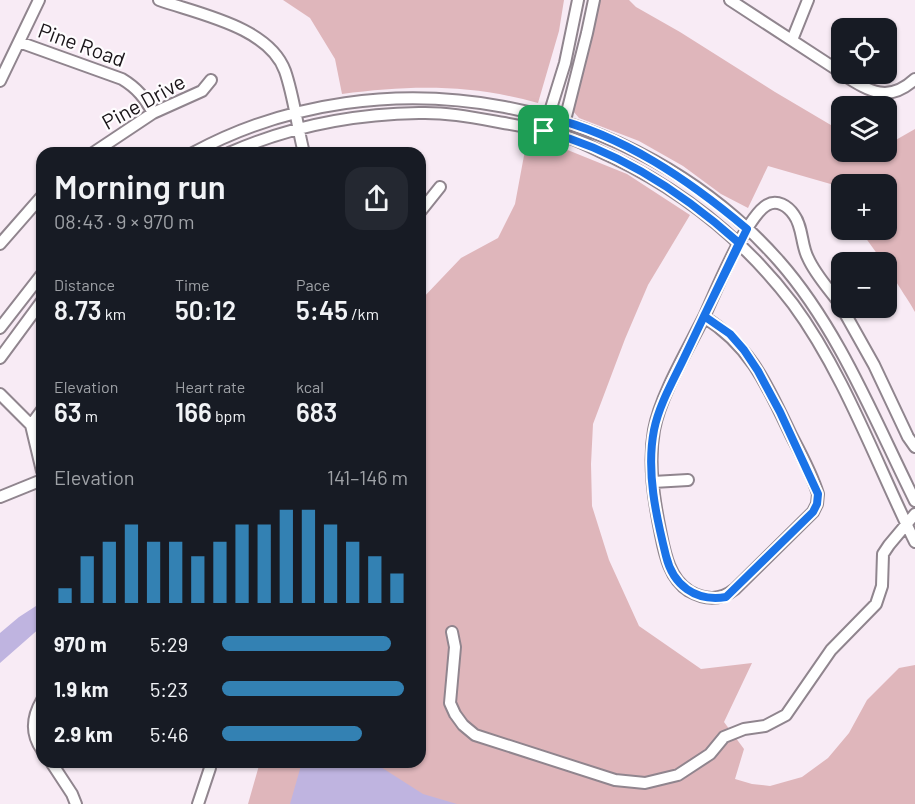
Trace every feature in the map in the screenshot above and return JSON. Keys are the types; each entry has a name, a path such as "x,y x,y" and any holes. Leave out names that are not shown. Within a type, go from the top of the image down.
{"street":[{"path":"0,81 39,0"},
{"path":"159,0 236,27 258,38 274,52 285,70 302,147"},
{"path":"544,131 565,63 578,0"},
{"path":"561,136 594,0"},
{"path":"730,0 831,66"},
{"path":"792,40 808,0"},
{"name":"Pine Road","path":"19,42 122,79 139,91 153,113"},
{"path":"858,84 879,93 904,89 915,79"},
{"name":"Pine Drive","path":"102,147 153,113 202,90 211,80"},
{"path":"206,147 244,130 295,113 351,102 417,98 467,101 564,120 641,154 682,178 747,229 779,262 832,336 915,501"},
{"path":"243,147 298,129 355,118 420,113 471,117 570,138 633,167 673,190 739,243 767,272 794,306 836,375 911,525 915,542"},
{"path":"426,204 440,187"},
{"path":"0,244 36,203"},
{"path":"704,316 730,334 758,371 818,494 813,512 735,590 726,597 713,599 700,597 686,589 669,567 655,508 652,455 654,429 664,399 739,243 765,206 772,203 782,204 796,217 802,245 812,267 831,292"},
{"path":"0,328 36,282"},
{"path":"0,358 36,309"},
{"path":"848,318 915,447"},
{"path":"0,394 31,425 36,446"},
{"path":"31,425 36,419"},
{"path":"653,482 688,480"},
{"path":"0,497 36,482"},
{"path":"452,632 454,646 450,703 454,714 475,735 615,780 645,783 678,775 712,752 724,737 744,729 765,726 786,715 831,650 876,604 882,586 883,554 889,544 911,525 915,514"},
{"path":"36,712 32,731 36,739"},
{"path":"55,768 76,804"},
{"path":"198,804 210,768"}],"shaded area":[{"path":"283,0 564,0 559,31 538,103 464,89 416,88 342,94 335,59 310,18"},
{"path":"600,0 629,0 636,7 831,125 831,162 897,162 897,139 915,129 915,312 897,283 897,252 876,252 867,240 897,240 897,174 831,174 831,184 768,166 748,208 721,194 683,166 639,141 579,118 573,111"},
{"path":"528,134 627,174 690,215 648,285 593,424 592,506 609,560 639,626 701,669 752,663 724,722 744,749 735,779 770,786 802,777 828,758 849,733 867,700 899,668 915,665 915,804 248,804 258,768 426,768 426,295 461,258 498,238 515,204"},
{"path":"36,606 36,631 0,663 0,633"},
{"path":"300,768 382,768 423,794 457,804 290,804"}],"route":[{"path":"548,117 564,120 641,154 682,178 747,229 704,316 730,334 758,371 818,494 813,512 726,597 713,599 700,597 686,589 669,567 655,508 652,455 654,429 664,399 739,243 673,190 633,167 570,138 544,131 548,117"}]}
